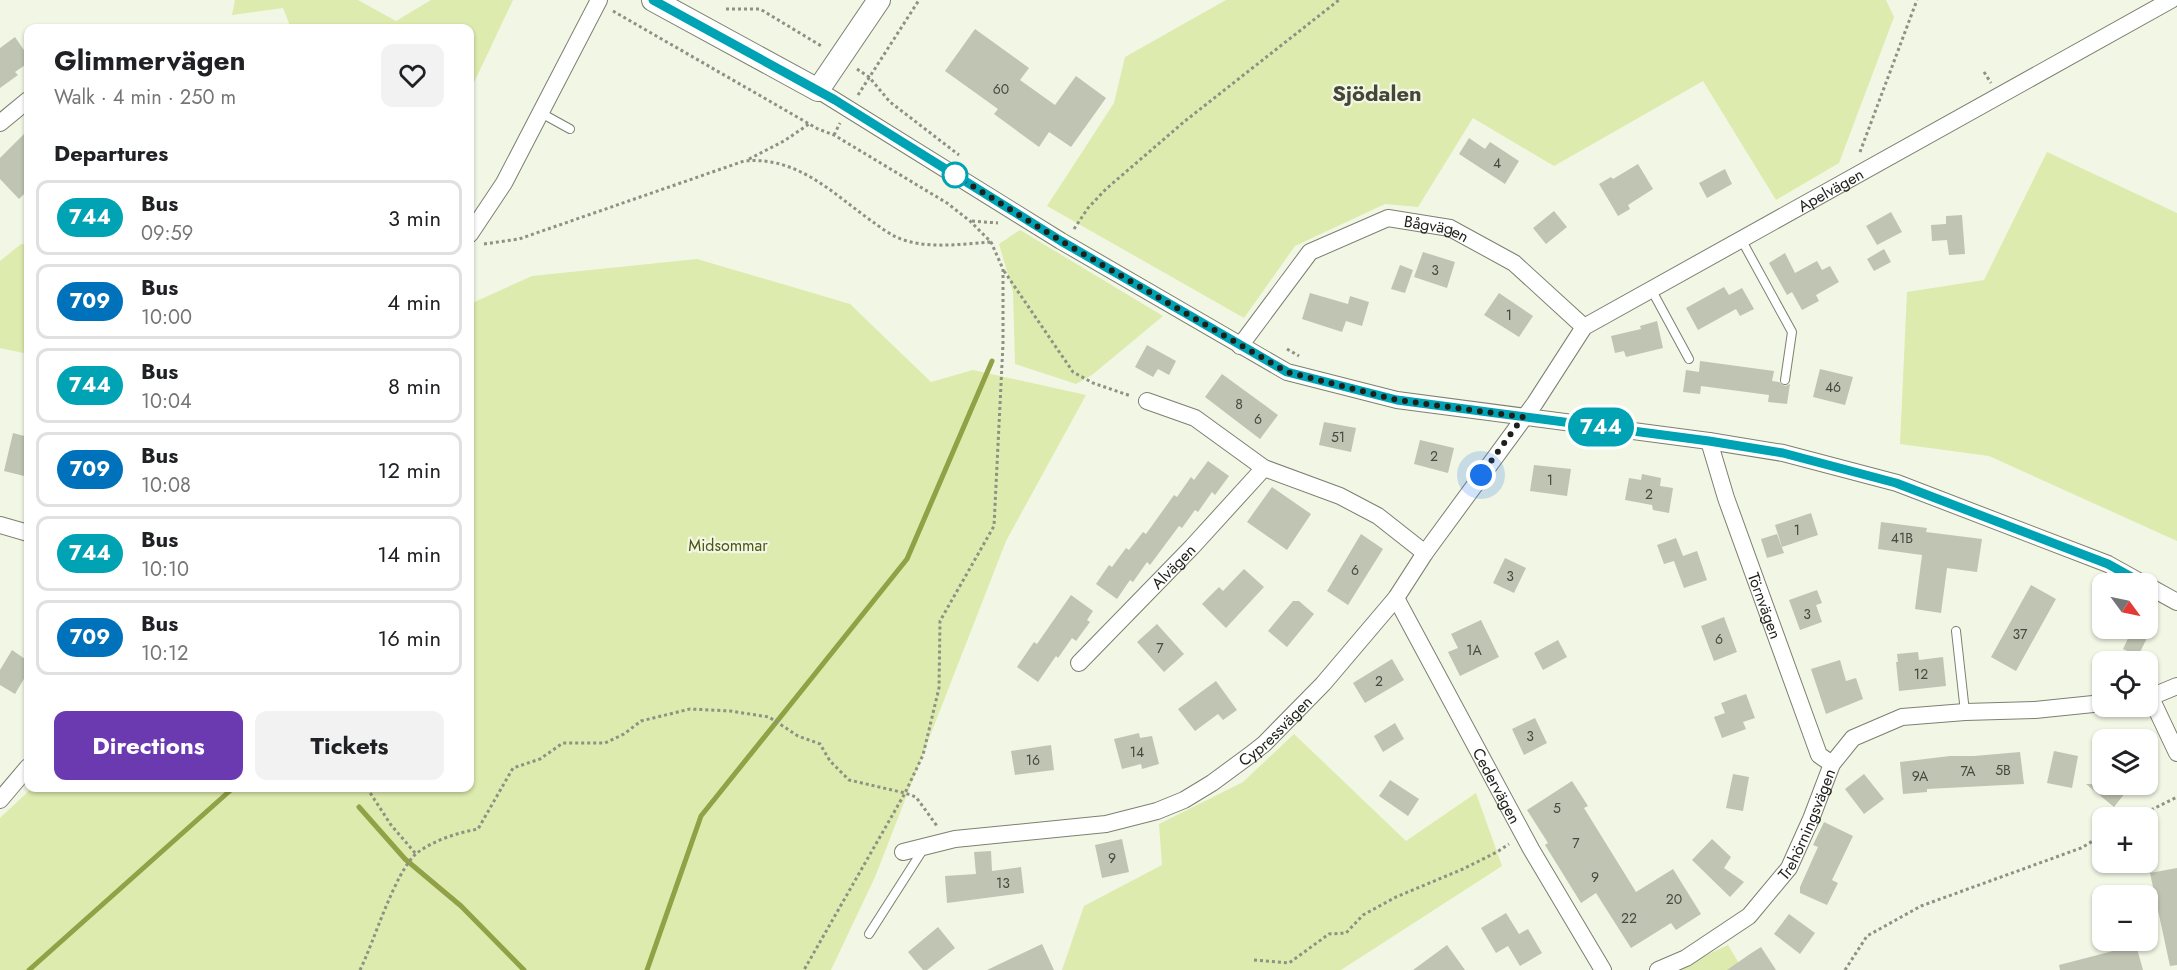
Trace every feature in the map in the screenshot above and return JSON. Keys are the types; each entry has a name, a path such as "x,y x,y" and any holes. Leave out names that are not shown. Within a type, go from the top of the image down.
{"main road":[{"path":"653,0 818,90 879,0"}],"street":[{"name":"Apelvägen","path":"1523,417 1542,393 1584,327 2171,0"},
{"path":"474,239 598,1"},
{"path":"818,90 1061,241 1287,372 1397,400 1709,441 1783,453 1896,483 2108,564 2124,573"},
{"path":"0,123 24,103"},
{"name":"Bågvägen","path":"1240,346 1310,252 1388,218 1450,228 1514,263 1584,327"},
{"path":"1147,401 1195,418 1264,468 1340,496 1378,516 1425,553"},
{"name":"Cypressvägen","path":"903,852 955,839 1106,824 1157,811 1184,800 1212,783 1264,744 1323,684 1396,598 1425,553 1523,417"},
{"name":"Törnvägen","path":"1709,441 1726,498 1819,754 1832,764"},
{"name":"Alvägen","path":"1079,663 1192,547 1264,468"},
{"path":"0,525 24,532"},
{"path":"2158,592 2177,602"},
{"name":"Cedervägen","path":"1396,598 1523,834 1603,970"},
{"path":"2158,694 2177,686"},
{"name":"Trehörningsvägen","path":"1658,970 1686,958 1749,916 1789,868 1832,764 1853,738 1902,717 2035,710 2092,704"},
{"path":"2158,716 2177,753"},
{"path":"0,800 24,772"}],"lane":[{"path":"541,113 570,129"},
{"path":"1741,239 1792,332 1785,380"},
{"path":"1651,290 1689,359"},
{"path":"1956,631 1965,712"},
{"path":"869,934 924,847"}],"path":[{"path":"919,0 869,77 890,102 966,160"},
{"path":"1078,236 1071,232 1088,208 1106,189 1185,121 1339,0"},
{"path":"1850,179 1917,0"},
{"path":"598,1 623,18 809,124 834,135 947,204 970,221 991,242 1003,269 1073,372 1093,384 1147,401"},
{"path":"726,9 760,9 817,43"},
{"path":"474,239 519,238 744,161 784,141 809,124"},
{"path":"744,161 782,163 816,179 894,236 909,242 942,245 991,242"},
{"path":"891,170 895,163"},
{"path":"804,970 905,792 923,755 939,688 940,621 994,526 1003,344 1003,269"},
{"path":"1282,347 1304,358"},
{"path":"360,970 403,873 416,854 456,833 478,829 513,768 540,759 563,743 605,743 624,734 641,721 690,709 730,711 770,717 798,736 820,744 830,761 849,780 905,792 916,797 938,829 943,842"},
{"path":"370,792 391,825 416,854"},
{"path":"2157,807 2177,797"},
{"path":"1254,960 1289,963 1329,934 1346,933 1363,915 1497,852 1523,834"},
{"path":"1845,970 1867,936 1921,906 2081,848 2092,842"}],"green space":[{"path":"235,0 358,0 396,21 431,0 513,0 474,83 474,24 289,24 283,8 232,15"},
{"path":"1226,0 1886,0 1894,17 1839,163 1776,200 1703,81 1554,166 1473,118 1418,207 1385,204 1295,246 1244,318 1047,206 1114,103 1125,57"},
{"path":"2047,152 2177,213 2177,541 1989,456 1900,444 1907,292 1984,280"},
{"path":"1020,230 1163,316 1092,375 1076,384 1015,364 1013,292 999,244"},
{"path":"21,244 24,244 24,353 0,348 0,261"},
{"name":"Midsommar","path":"697,259 850,304 931,382 973,370 1086,395 1006,541 875,877 831,970 0,970 0,818 28,792 474,792 474,302 532,276"},
{"path":"1294,734 1406,841 1476,793 1502,866 1341,970 1062,970 1084,906 1162,865 1159,824 1243,782"},
{"path":"1728,945 1743,970 1675,970"}],"building":[{"path":"975,29 1029,68 1020,80 1055,105 1076,76 1106,98 1071,147 1049,132 1039,147 994,114 998,109 945,71"},
{"path":"15,37 24,50 24,66 15,72 18,75 0,88 0,48"},
{"path":"24,134 24,194 19,199 0,179 0,158"},
{"path":"1469,138 1485,149 1490,142 1519,161 1505,184 1459,154"},
{"path":"1638,164 1653,189 1628,205 1630,209 1618,216 1599,184 1611,177 1613,179"},
{"path":"1725,169 1732,184 1707,198 1699,183"},
{"path":"1554,211 1567,227 1546,244 1533,228"},
{"path":"1891,212 1902,232 1877,245 1866,226"},
{"path":"1962,215 1965,254 1949,255 1947,240 1932,241 1931,225 1946,224 1946,216"},
{"path":"1884,249 1891,262 1874,271 1867,259"},
{"path":"1423,252 1455,262 1447,288 1414,277"},
{"path":"1785,253 1795,273 1817,261 1822,270 1830,266 1839,282 1816,295 1819,301 1802,310 1792,292 1787,295 1769,263"},
{"path":"1400,265 1413,270 1405,293 1391,289"},
{"path":"1724,287 1729,295 1742,288 1754,309 1740,316 1736,309 1698,330 1686,308"},
{"path":"1310,293 1348,304 1350,296 1369,302 1362,326 1346,321 1342,332 1302,319"},
{"path":"1499,293 1533,316 1519,337 1484,315"},
{"path":"1657,321 1663,348 1626,357 1624,351 1615,353 1611,336 1641,329 1640,326"},
{"path":"1147,345 1176,361 1169,375 1158,369 1153,377 1135,367"},
{"path":"1700,361 1774,371 1772,381 1785,386 1790,384 1787,404 1768,402 1769,395 1701,386 1700,394 1683,392 1686,370 1699,372"},
{"path":"1820,369 1853,377 1845,405 1813,397"},
{"path":"1222,374 1278,415 1260,439 1205,397"},
{"path":"1324,422 1356,428 1351,452 1319,445"},
{"path":"13,433 24,436 24,476 4,471"},
{"path":"1420,440 1454,448 1448,473 1414,464"},
{"path":"1208,461 1229,476 1215,495 1212,492 1198,512 1195,510 1182,528 1179,526 1150,565 1147,562 1133,582 1130,580 1117,599 1096,584 1109,565 1112,567 1126,548 1129,550 1143,532 1146,534 1174,495 1177,497 1191,477 1194,480"},
{"path":"1534,465 1571,469 1567,496 1530,491"},
{"path":"1642,474 1661,478 1660,486 1673,488 1669,513 1653,510 1652,505 1625,500 1629,478 1641,480"},
{"path":"1272,487 1311,514 1287,550 1247,522"},
{"path":"1811,513 1818,535 1782,547 1775,525"},
{"path":"1881,522 1927,528 1926,532 1982,539 1977,572 1947,568 1941,613 1915,609 1922,555 1878,549"},
{"path":"1361,534 1383,549 1348,605 1327,591"},
{"path":"1777,534 1784,553 1767,558 1761,539"},
{"path":"1676,538 1683,556 1697,551 1707,580 1684,588 1674,561 1664,564 1657,545"},
{"path":"1505,558 1526,568 1514,593 1493,583"},
{"path":"1244,569 1264,587 1226,628 1202,604 1219,587 1223,591"},
{"path":"2031,585 2056,599 2016,671 1991,657"},
{"path":"1817,590 1822,603 1816,605 1822,622 1800,630 1789,600"},
{"path":"1071,595 1093,611 1087,620 1090,622 1076,641 1072,638 1058,658 1056,656 1038,682 1017,667 1034,642 1037,644"},
{"path":"1293,601 1299,601 1314,614 1287,647 1268,631"},
{"path":"1724,617 1737,652 1714,661 1701,626"},
{"path":"1481,620 1499,657 1460,676 1448,652 1458,648 1451,634"},
{"path":"1157,624 1184,654 1164,672 1137,642"},
{"path":"2128,639 2146,639 2140,651 2123,649"},
{"path":"1558,640 1567,657 1543,670 1534,653"},
{"path":"12,650 24,658 24,679 15,694 0,685 0,670"},
{"path":"1918,652 1919,660 1943,657 1946,686 1899,691 1897,654"},
{"path":"1392,659 1404,680 1365,703 1353,683"},
{"path":"1840,660 1846,681 1856,678 1863,699 1826,714 1811,669"},
{"path":"1216,681 1237,710 1223,720 1218,714 1195,731 1178,709"},
{"path":"1746,694 1755,718 1743,722 1746,729 1722,738 1714,717 1725,713 1721,703"},
{"path":"1535,718 1547,743 1524,755 1512,729"},
{"path":"1395,723 1404,739 1383,752 1374,736"},
{"path":"1139,733 1140,738 1152,736 1159,764 1142,769 1141,764 1122,769 1114,739"},
{"path":"1051,745 1054,770 1015,775 1011,751"},
{"path":"2054,751 2078,756 2072,788 2047,783"},
{"path":"2020,752 2024,784 1927,789 1927,792 1903,794 1900,762 1950,756"},
{"path":"1733,774 1749,777 1743,811 1726,808"},
{"path":"1864,774 1884,799 1864,814 1845,789"},
{"path":"1390,780 1419,799 1408,816 1379,796"},
{"path":"1572,781 1588,806 1584,808 1636,892 1673,869 1701,914 1676,930 1671,923 1631,948 1596,893 1581,903 1545,845 1548,843 1527,810"},
{"path":"2099,795 2123,795 2114,807"},
{"path":"1824,822 1853,836 1832,880 1838,883 1827,905 1800,893 1800,887 1818,847 1813,845"},
{"path":"1122,839 1129,872 1102,878 1095,845"},
{"path":"1712,839 1731,857 1724,868 1744,882 1730,897 1692,860"},
{"path":"991,851 992,871 1021,867 1024,893 947,903 945,876 976,874 974,852"},
{"path":"2177,868 2177,965 2170,966 2158,910 2158,885 2153,885 2150,873"},
{"path":"1506,913 1519,934 1528,929 1542,953 1520,966 1508,946 1496,953 1481,928"},
{"path":"1789,914 1815,933 1800,954 1774,934"},
{"path":"938,927 955,948 927,970 923,970 908,952"},
{"path":"1042,944 1054,970 987,970"},
{"path":"1447,945 1465,970 1413,970"},
{"path":"1761,947 1776,970 1727,970 1750,954"},
{"path":"2113,951 2138,951 2143,970 2060,970 2059,965"}],"waterway":[{"path":"647,970 701,816 907,559 992,361"},
{"path":"29,970 229,792"},
{"path":"359,807 405,859 461,906 524,970"}],"bus line":[{"name":"744","path":"653,0 835,100 1061,241 1287,372 1397,400 1709,441 1783,453 1896,483 2108,564 2124,573"}],"district":[{"name":"Sjödalen","path":"1377,93"}],"route":[{"path":"955,175 1061,241 1287,372 1397,400 1523,417 1481,475"}]}
